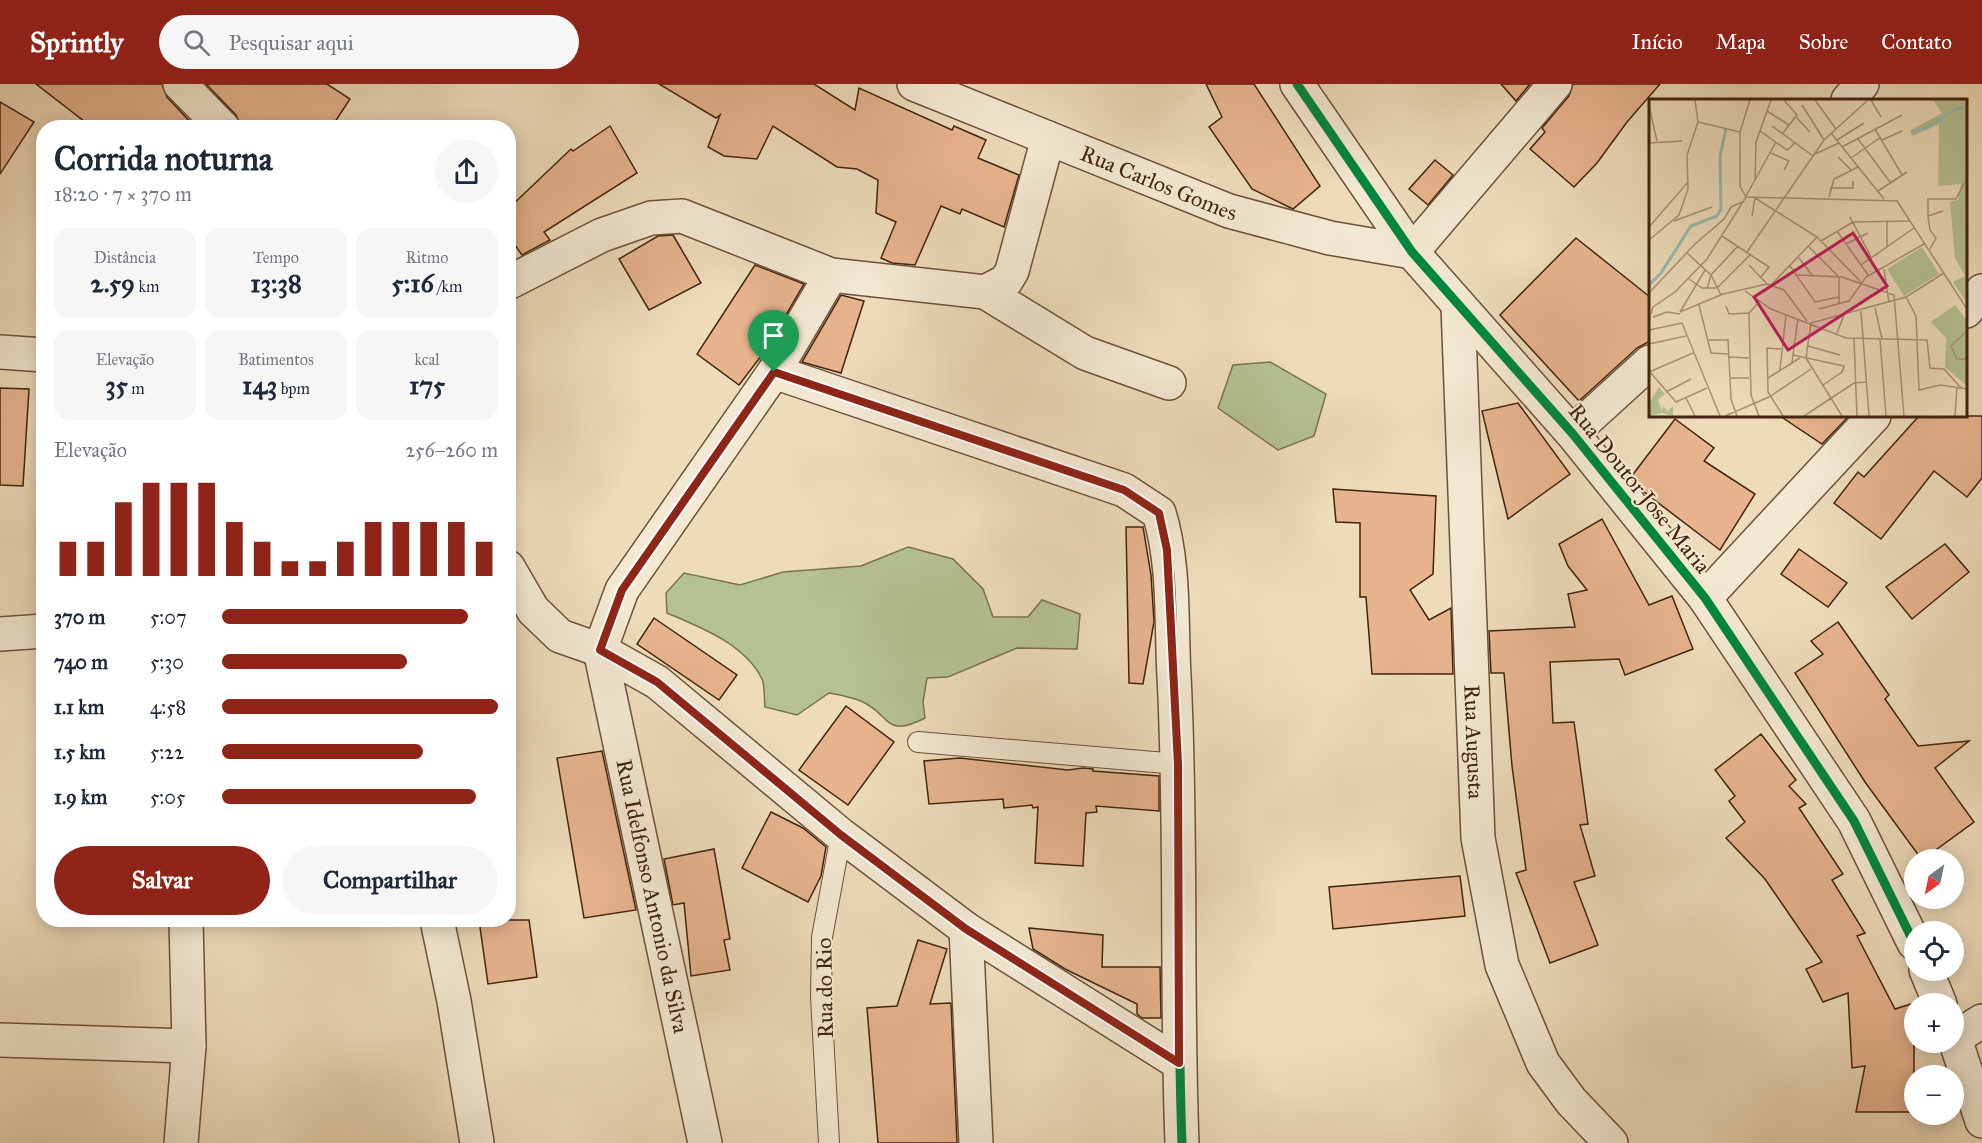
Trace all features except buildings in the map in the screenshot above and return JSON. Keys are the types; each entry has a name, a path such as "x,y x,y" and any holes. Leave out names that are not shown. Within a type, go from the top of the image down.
{"street":[{"path":"180,84 215,120"},
{"name":"Rua Carlos Gomes","path":"914,84 1229,211 1330,238 1412,252"},
{"name":"Rua Doutor Jose Maria","path":"1297,84 1412,252 1572,433 1705,598 1854,821 1904,923"},
{"path":"1412,252 1555,84"},
{"path":"1849,99 1862,84"},
{"path":"984,292 1006,281 1012,271 1048,138"},
{"path":"516,280 602,236 651,218 682,216 831,275 984,292 1085,353 1169,383"},
{"path":"587,645 622,590 774,372 831,275"},
{"path":"1967,310 1982,291"},
{"name":"Rua Augusta","path":"1458,306 1478,838 1502,966 1543,1063 1571,1101 1611,1143"},
{"path":"0,352 36,354"},
{"path":"1572,433 1649,363"},
{"path":"774,372 1124,490 1159,513 1167,550 1178,764 1179,1063 1182,1143"},
{"path":"1705,598 1873,417"},
{"path":"516,581 533,610 547,626 560,636 587,645 657,682 841,835 966,929 1179,1063"},
{"path":"0,634 36,632"},
{"name":"Rua Idelfonso Antonio da Silva","path":"587,645 705,1143"},
{"path":"181,1143 189,1046 186,927"},
{"path":"438,927 454,1001 477,1143"},
{"path":"966,929 976,1143"},
{"path":"1964,1036 1982,1121"},
{"path":"0,1040 189,1046"}],"lane":[{"path":"918,742 1178,764"},
{"name":"Rua do Rio","path":"829,1143 821,997 822,937 841,835"}],"green space":[{"path":"1270,362 1326,394 1314,436 1278,450 1218,408 1233,365"},
{"path":"908,547 953,559 983,589 993,617 1028,617 1042,600 1080,614 1077,649 1017,648 948,677 927,678 923,702 925,718 912,724 895,726 861,701 829,693 797,715 765,707 762,679 745,656 720,638 667,613 666,593 684,573 740,585 783,572 861,566"}],"cycle path":[{"path":"1297,84 1412,252 1572,433 1705,598 1854,821 1904,923"},
{"path":"774,372 1124,490 1159,513 1168,553 1172,615 1178,792 1182,1143"}],"route":[{"path":"774,372 1124,490 1159,513 1167,550 1178,764 1179,1063 966,929 841,835 657,682 600,650 622,590 774,372"}]}
